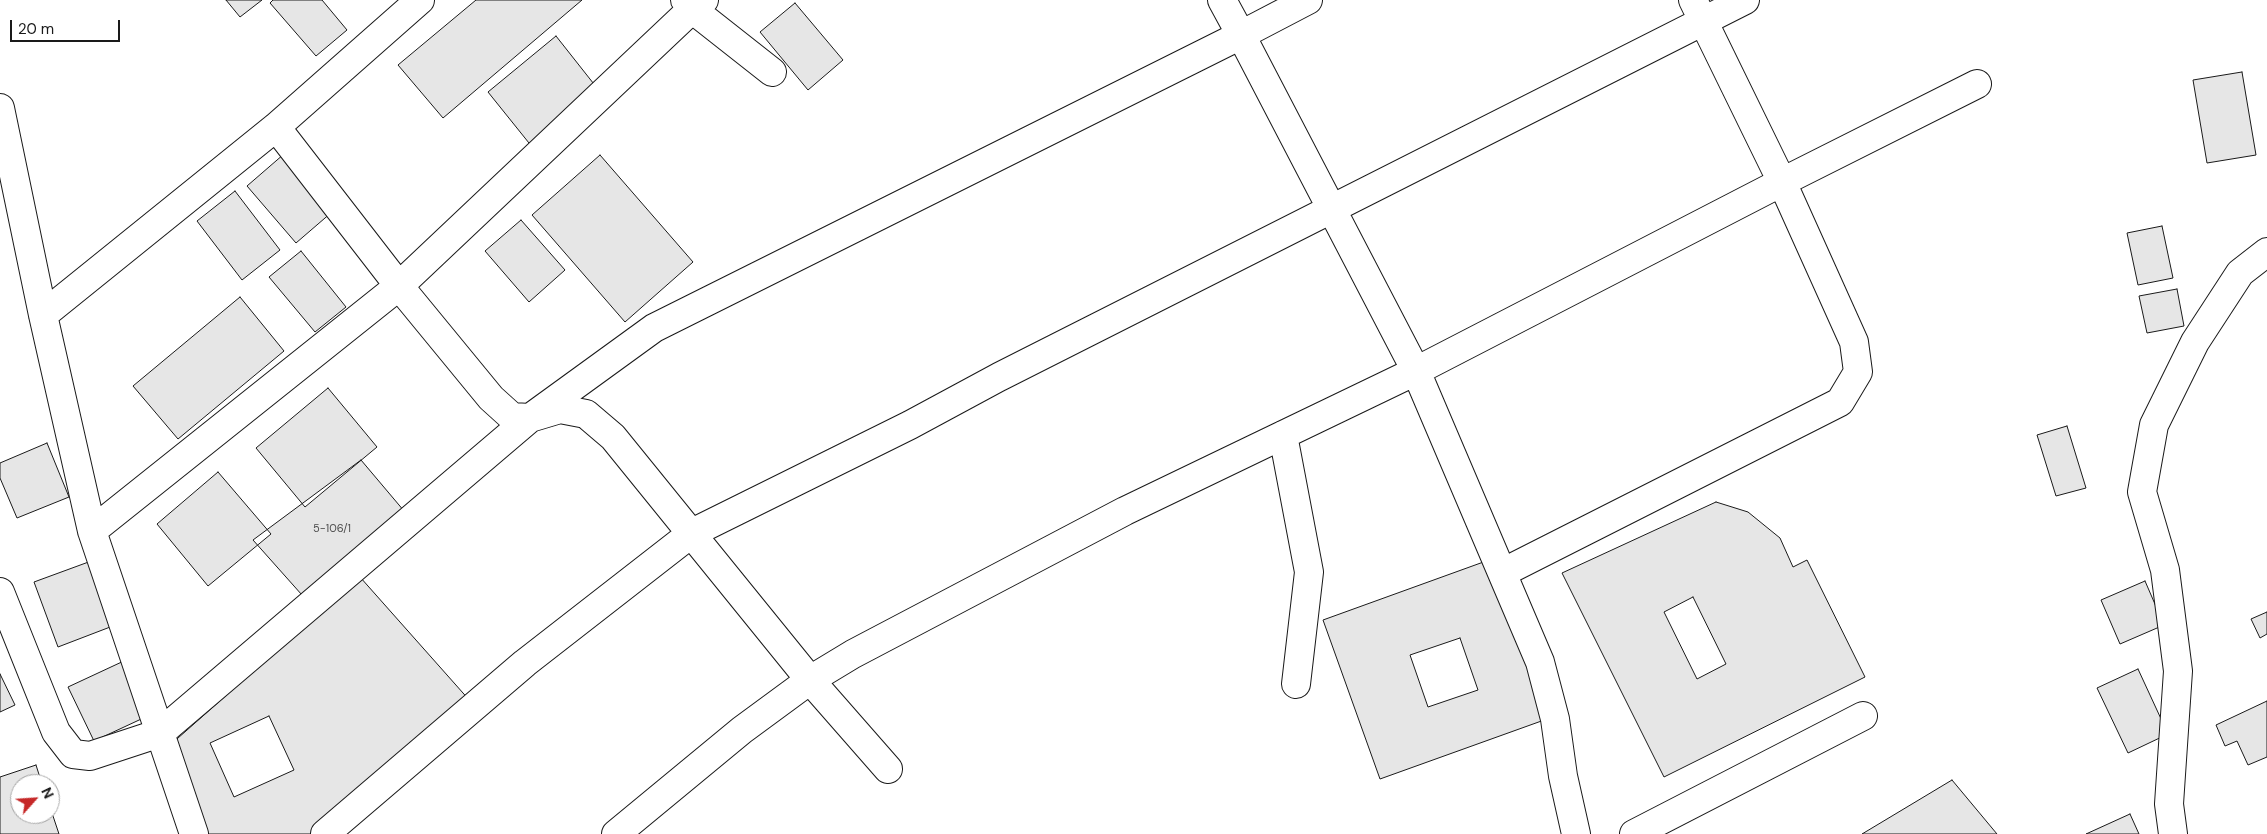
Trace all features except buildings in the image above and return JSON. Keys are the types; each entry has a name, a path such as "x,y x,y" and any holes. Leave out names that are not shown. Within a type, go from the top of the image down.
{"street":[{"path":"43,315 276,127 420,0"},
{"path":"1222,0 1416,371 1540,662 1555,719 1563,776 1576,834"},
{"path":"0,592 56,732 73,754 90,756 160,732 530,418 654,328 1308,0"},
{"path":"325,834 525,663 692,533 910,425 1000,376 1330,209 1698,11 1745,0"},
{"path":"92,531 399,286 694,3 772,72"},
{"path":"1502,573 1840,402 1858,372 1854,342 1782,182 1698,11"},
{"path":"616,834 742,730 810,680 853,654 1125,511 1416,371 1782,182 1977,84"},
{"path":"0,108 43,315 92,531 194,834"},
{"path":"276,127 399,286 491,398 512,417 530,418 560,409 586,414 613,437 810,680 888,769"},
{"path":"2173,834 2169,804 2178,671 2165,570 2142,492 2154,425 2195,342 2240,273 2267,252"},
{"path":"1283,435 1309,572 1296,684"},
{"path":"1634,834 1863,716"}]}
